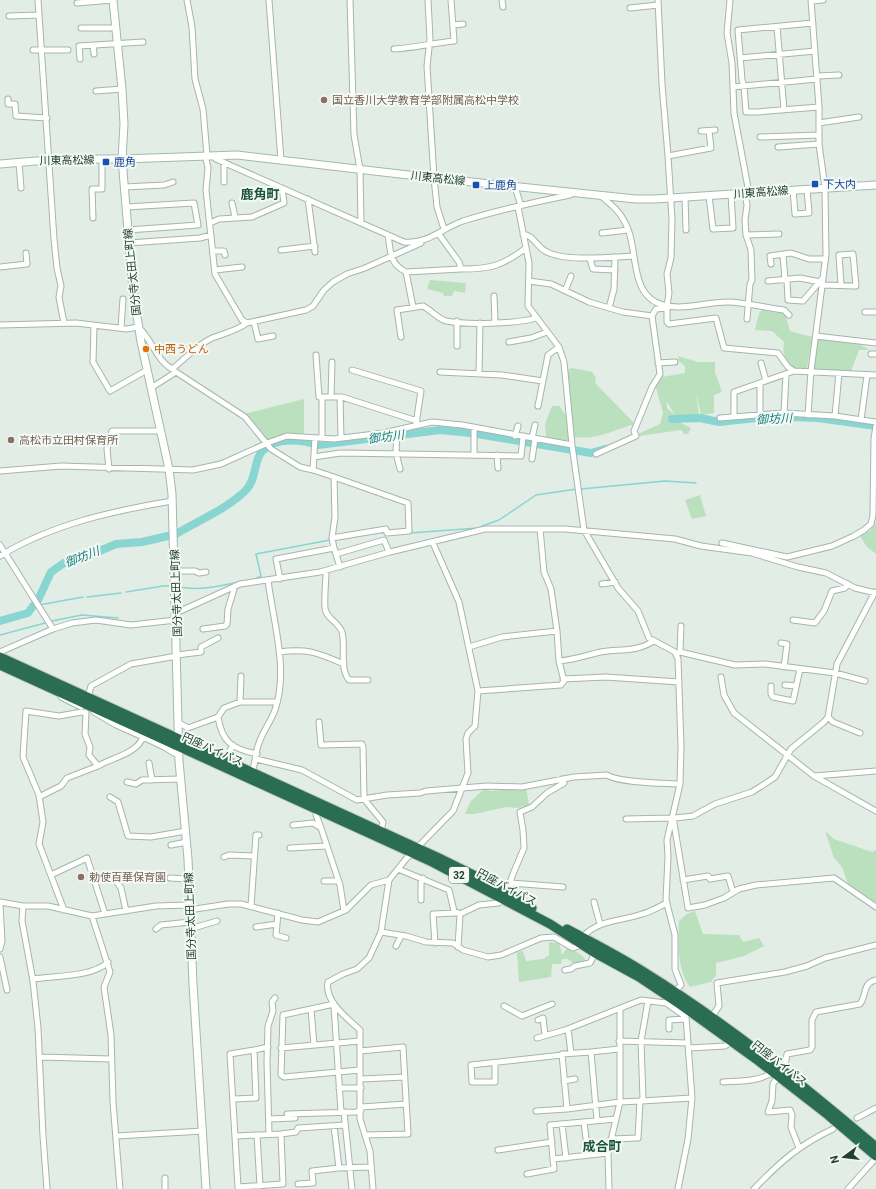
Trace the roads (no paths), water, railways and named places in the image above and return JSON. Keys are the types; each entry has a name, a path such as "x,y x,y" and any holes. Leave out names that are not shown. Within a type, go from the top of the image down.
{"highway":[{"name":"円座バイパス","path":"0,657 88,698 318,810 414,850"},
{"name":"円座バイパス","path":"0,665 179,742 225,760 381,831 414,850 505,895 550,924 643,971 671,998 711,1018 876,1157"},
{"name":"円座バイパス","path":"582,941 594,953 639,977 671,998 778,1073 876,1147"}],"main road":[{"name":"国分寺太田上町線","path":"113,0 124,124 122,159 138,327 169,469 172,501 179,756 187,842 189,907 206,1189"},
{"name":"川東高松線","path":"0,164 50,159 122,159 237,155 515,187 636,199 709,196 876,185"}],"street":[{"path":"38,0 50,159 54,239 57,268 61,286 59,297 64,323"},
{"path":"77,3 113,0"},
{"path":"187,0 192,27 195,79 203,109 208,155 206,190 215,270 217,279 242,320 246,323"},
{"path":"269,0 281,160"},
{"path":"350,0 354,135 360,168 361,223"},
{"path":"428,0 430,43 427,66 434,178 437,207 444,229"},
{"path":"394,49 415,48 430,43 454,42 451,0"},
{"path":"502,0 503,7"},
{"path":"730,0 727,33 733,87 734,113 747,193 745,220 746,235 750,250 752,280 750,284 747,319"},
{"path":"808,415 811,371 825,259 825,188 819,144 819,107 811,0 823,0"},
{"path":"630,8 658,2 670,198 671,258 667,274 669,292 667,322 668,324 716,318 724,348 778,353 788,367 794,371"},
{"path":"9,16 40,15"},
{"path":"813,23 738,30 746,112 819,107"},
{"path":"453,24 463,24"},
{"path":"777,27 784,110"},
{"path":"81,28 116,28"},
{"path":"80,59 79,46 143,42"},
{"path":"93,45 94,54"},
{"path":"33,50 68,50"},
{"path":"740,58 815,51"},
{"path":"733,87 838,75"},
{"path":"96,91 122,89"},
{"path":"8,99 8,104 15,104 16,116 47,118"},
{"path":"819,123 859,117"},
{"path":"668,156 711,148 709,130"},
{"path":"701,131 715,130"},
{"path":"760,137 819,135"},
{"path":"778,147 819,144"},
{"path":"208,155 404,242 423,241"},
{"path":"93,218 92,190 102,189 102,159"},
{"path":"19,162 21,188"},
{"path":"224,162 224,182"},
{"path":"125,187 164,185 173,182"},
{"path":"515,187 520,206 523,234 529,263 528,306 559,347 564,362 572,447 584,530 615,582 638,611 649,638 652,642 678,653 735,666 765,664 835,673 865,681"},
{"path":"210,223 219,219 252,216 284,203 282,188"},
{"path":"793,190 795,214 809,213 807,189"},
{"path":"151,388 213,338 238,330 246,323 306,310 313,306 324,290 333,282 409,249 444,229 464,221 573,193"},
{"path":"709,196 713,229 733,228 731,194"},
{"path":"601,196 618,210 628,230 642,288 648,298 667,307"},
{"path":"685,197 686,230"},
{"path":"308,199 316,252"},
{"path":"126,207 194,203 198,225 128,230"},
{"path":"232,203 236,217"},
{"path":"602,233 628,230"},
{"path":"438,233 459,262 461,269"},
{"path":"523,234 530,235 547,253 590,259 634,256"},
{"path":"746,235 779,234"},
{"path":"129,243 200,238 211,235"},
{"path":"388,235 391,256 395,266 406,272 493,267 512,258 526,248"},
{"path":"281,250 315,246"},
{"path":"213,251 224,251 225,255"},
{"path":"0,267 27,264 26,253"},
{"path":"771,264 770,256 791,253 809,259 825,259"},
{"path":"768,281 800,278 841,285 856,286 853,254 839,255 841,285"},
{"path":"783,255 788,300 803,301 822,282"},
{"path":"609,308 614,289 615,257"},
{"path":"590,259 592,269 615,270"},
{"path":"215,270 242,267"},
{"path":"406,272 413,308"},
{"path":"565,291 571,276"},
{"path":"529,281 551,284 589,302 609,308 652,316"},
{"path":"494,296 495,323"},
{"path":"120,328 123,299"},
{"path":"596,454 636,436 634,432 652,387 660,374 652,316 656,309 730,302 784,310 789,315"},
{"path":"401,337 397,310 423,306 442,319 457,321 480,323 522,322 536,318"},
{"path":"865,312 876,312"},
{"path":"456,346 457,321"},
{"path":"254,322 258,339 274,336"},
{"path":"0,325 64,323 120,328 138,327 145,333 164,365 245,417 269,446 300,467 313,470 408,503 409,531 387,533 386,529 332,538"},
{"path":"479,374 480,323"},
{"path":"94,326 92,362 110,391 147,370"},
{"path":"509,342 531,338 547,332"},
{"path":"816,336 876,343"},
{"path":"538,406 548,355 559,347"},
{"path":"316,355 319,397 340,397 416,423 437,422 474,431 515,436 522,440 572,447"},
{"path":"331,397 332,362"},
{"path":"658,363 675,362"},
{"path":"761,362 766,380"},
{"path":"352,370 421,391 416,423"},
{"path":"734,417 734,392 794,371 876,375"},
{"path":"440,372 502,375 543,381"},
{"path":"835,416 839,373"},
{"path":"784,413 786,374"},
{"path":"861,420 867,375"},
{"path":"760,383 760,414"},
{"path":"322,397 322,439"},
{"path":"340,397 341,438"},
{"path":"720,418 784,413 835,416 876,422"},
{"path":"0,472 61,466 108,469 184,470 213,467 269,446 293,435 315,442 322,439 397,434 416,423"},
{"path":"532,459 534,425"},
{"path":"515,436 518,426"},
{"path":"0,652 53,629 82,621 96,620 131,625 176,616 235,586 326,571 389,552 433,543 485,529 540,528 584,530 675,539 701,546 752,551 787,557 832,546 864,530 870,524 875,503 876,427"},
{"path":"108,469 108,449 112,432 160,431"},
{"path":"474,431 474,455"},
{"path":"397,434 396,454 400,469"},
{"path":"314,457 340,453 521,456 522,440"},
{"path":"313,470 315,442"},
{"path":"497,455 498,468"},
{"path":"334,477 335,516 332,538 340,567"},
{"path":"2,555 39,535 97,517 172,501"},
{"path":"478,691 561,685 564,681 559,661 557,631 551,589 544,572 540,528"},
{"path":"336,554 384,540 389,552"},
{"path":"352,1189 345,1125 339,1088 334,1005 328,982 352,971 362,965 369,958 381,932 389,880 414,850 453,812 468,773 466,740 468,733 475,726 478,691 469,647 456,592 440,562 433,543"},
{"path":"626,819 693,816 715,804 752,792 775,776 788,754 799,742 828,717 837,664 876,592 855,588 826,573 798,567 752,551 722,543"},
{"path":"0,545 2,555 53,629"},
{"path":"280,579 276,559 334,548"},
{"path":"175,571 195,571 199,573 206,572"},
{"path":"326,571 325,607 329,618 339,625 342,634 345,650 344,664 349,680 368,680"},
{"path":"252,772 258,744 275,711 281,663 268,580"},
{"path":"602,584 615,582"},
{"path":"792,620 815,624 824,611 832,591 845,588 848,584"},
{"path":"203,628 225,626 227,624 228,609 235,586"},
{"path":"537,1038 568,1029 642,1000 648,1001 671,998 679,989 680,981 675,969 675,935 667,903 667,840 680,784 682,746 678,653 681,626"},
{"path":"469,647 502,637 557,631"},
{"path":"88,698 91,686 131,664 201,652 201,647 218,638"},
{"path":"559,661 576,660 601,652 622,652 646,646 652,642"},
{"path":"780,643 787,644 784,667"},
{"path":"279,652 299,649 305,650 324,655 344,664"},
{"path":"772,686 771,694 773,697 793,701 800,669"},
{"path":"0,670 94,712 116,725 164,747 179,756"},
{"path":"240,702 241,676"},
{"path":"563,679 606,677 679,682"},
{"path":"721,677 724,695 731,709 814,776 876,811"},
{"path":"785,685 796,686"},
{"path":"178,723 188,728 218,716 224,708 240,702 277,702"},
{"path":"64,910 40,844 43,822 39,797 23,757 26,711 59,716 86,713 85,734 90,747 89,755 98,766"},
{"path":"218,716 220,732 233,745 256,757 302,770 354,800 387,795 487,786 522,787 562,779 607,775 612,778 625,780 680,784"},
{"path":"828,717 833,722 860,733"},
{"path":"319,722 320,745 362,744 364,799 383,822 381,831"},
{"path":"39,797 61,786 68,778 98,766 131,750 136,747 143,737"},
{"path":"225,760 233,745"},
{"path":"149,763 152,780"},
{"path":"814,776 876,771"},
{"path":"127,782 136,784 142,780 181,779"},
{"path":"435,943 433,914 458,914 478,905 499,903 511,883 513,874 524,848 520,812 532,807 547,793 564,783 562,779"},
{"path":"110,797 118,802 128,836 151,837 186,831"},
{"path":"318,810 316,815 339,881 344,911"},
{"path":"673,818 688,908 716,901 733,892 756,885 834,878 876,907"},
{"path":"293,825 313,823 320,828"},
{"path":"250,906 256,835 259,835"},
{"path":"171,845 187,842"},
{"path":"290,848 326,846"},
{"path":"224,857 229,855 254,856"},
{"path":"51,875 87,858 105,914"},
{"path":"398,868 449,890 454,911 458,914 458,947"},
{"path":"683,880 708,876 710,879 728,876 733,892"},
{"path":"170,878 188,879"},
{"path":"421,900 421,883 423,878"},
{"path":"0,949 2,941 0,903 23,906 35,905 92,916 156,906 189,907 228,904 250,906 302,920 318,922 344,911 371,885 389,880"},
{"path":"116,881 121,888 126,911"},
{"path":"324,881 339,881"},
{"path":"511,883 563,887"},
{"path":"594,902 600,924"},
{"path":"381,932 435,943 453,943 470,952 488,957 501,955 541,938 554,937 573,948 582,941 590,929 600,924 642,914 667,903"},
{"path":"23,906 22,921 33,979 40,1058 48,1189"},
{"path":"278,913 276,936 286,938"},
{"path":"92,916 110,972 104,987 111,1035 113,1102 120,1189"},
{"path":"156,929 161,925 190,925 216,921"},
{"path":"258,925 277,924"},
{"path":"396,946 401,936"},
{"path":"711,1018 719,1006 717,983 792,970 826,958 876,945"},
{"path":"565,970 571,969 575,966 590,964 594,953"},
{"path":"0,958 7,990"},
{"path":"33,979 78,974 100,968 108,962"},
{"path":"799,1148 791,1127 790,1110 768,1112 772,1101 773,1084 778,1073 785,1066 787,1054 810,1050 812,1047 812,1020 816,1012 860,1004 864,998 865,988 868,984 876,980"},
{"path":"269,1134 267,1062 268,1021 272,1011 272,1002 275,998"},
{"path":"671,998 686,1017 692,1098 688,1139 678,1189"},
{"path":"611,1139 638,1138 640,1101 644,1099 641,1041 648,1001"},
{"path":"504,1006 522,1016 552,1004"},
{"path":"334,1005 283,1014 281,1075 284,1077 360,1070"},
{"path":"334,1005 360,1030 360,1119 370,1150 373,1189"},
{"path":"311,1009 314,1045"},
{"path":"609,1189 608,1153 620,1102 620,1009"},
{"path":"538,1020 543,1018 545,1035"},
{"path":"669,1030 668,1020 686,1019"},
{"path":"568,1029 571,1053"},
{"path":"281,1048 360,1041"},
{"path":"619,1041 641,1041 688,1046 725,1046 732,1041"},
{"path":"268,1047 230,1054 234,1100 238,1188 284,1184 281,1134"},
{"path":"360,1051 404,1047 408,1134 365,1135"},
{"path":"495,1063 494,1082 472,1082 471,1065 619,1049"},
{"path":"234,1100 256,1098 254,1050"},
{"path":"591,1052 597,1120"},
{"path":"562,1055 567,1109"},
{"path":"40,1058 111,1059"},
{"path":"722,1082 746,1081 778,1073"},
{"path":"360,1079 405,1077"},
{"path":"564,1081 575,1080"},
{"path":"339,1088 361,1088"},
{"path":"536,1111 567,1109 620,1102 692,1098"},
{"path":"269,1119 356,1112 361,1108 406,1104"},
{"path":"857,1118 876,1108"},
{"path":"287,1114 295,1116"},
{"path":"295,1116 296,1125 298,1128"},
{"path":"526,1174 554,1170 550,1125 616,1119"},
{"path":"584,1122 588,1155"},
{"path":"562,1124 566,1158"},
{"path":"236,1136 281,1134 296,1132 298,1128 345,1125"},
{"path":"334,1126 339,1168"},
{"path":"754,1189 776,1166 799,1148 833,1129"},
{"path":"116,1136 202,1131"},
{"path":"257,1135 257,1187"},
{"path":"498,1150 552,1142"},
{"path":"553,1159 608,1153"},
{"path":"848,1189 876,1157"},
{"path":"298,1184 313,1183 312,1171 371,1167"},
{"path":"165,1178 165,1189"}],"waterway":[{"name":"御坊川","path":"672,419 700,418 719,422 766,417 791,417 818,418 876,426"},
{"name":"御坊川","path":"176,534 222,508 246,490 253,478 259,456 270,445 278,442 303,441 318,445 440,430 471,433 591,453 605,449"},
{"path":"581,489 665,481 696,483"},
{"path":"482,526 499,520 536,495 577,489"},
{"path":"410,533 478,528"},
{"name":"御坊川","path":"38,600 51,572 64,563 81,559 116,544 142,542 168,536"},
{"path":"253,580 261,576 256,554 330,540"},
{"path":"179,587 202,588 240,582"},
{"path":"126,592 172,586"},
{"path":"87,597 121,593"},
{"path":"39,605 83,597"},
{"name":"御坊川","path":"0,621 28,613 33,606"},
{"path":"52,621 82,615 118,618"},
{"path":"0,635 45,623"}],"place":[{"name":"国立香川大学教育学部附属高松中学校","path":"324,100"},
{"name":"鹿角","path":"106,162"},
{"name":"下大内","path":"815,184"},
{"name":"上鹿角","path":"476,185"},
{"name":"中西うどん","path":"146,349"},
{"name":"高松市立田村保育所","path":"11,440"},
{"name":"勅使百華保育園","path":"81,877"}],"district":[{"name":"鹿角町","path":"260,194"},
{"name":"成合町","path":"602,1146"}]}
